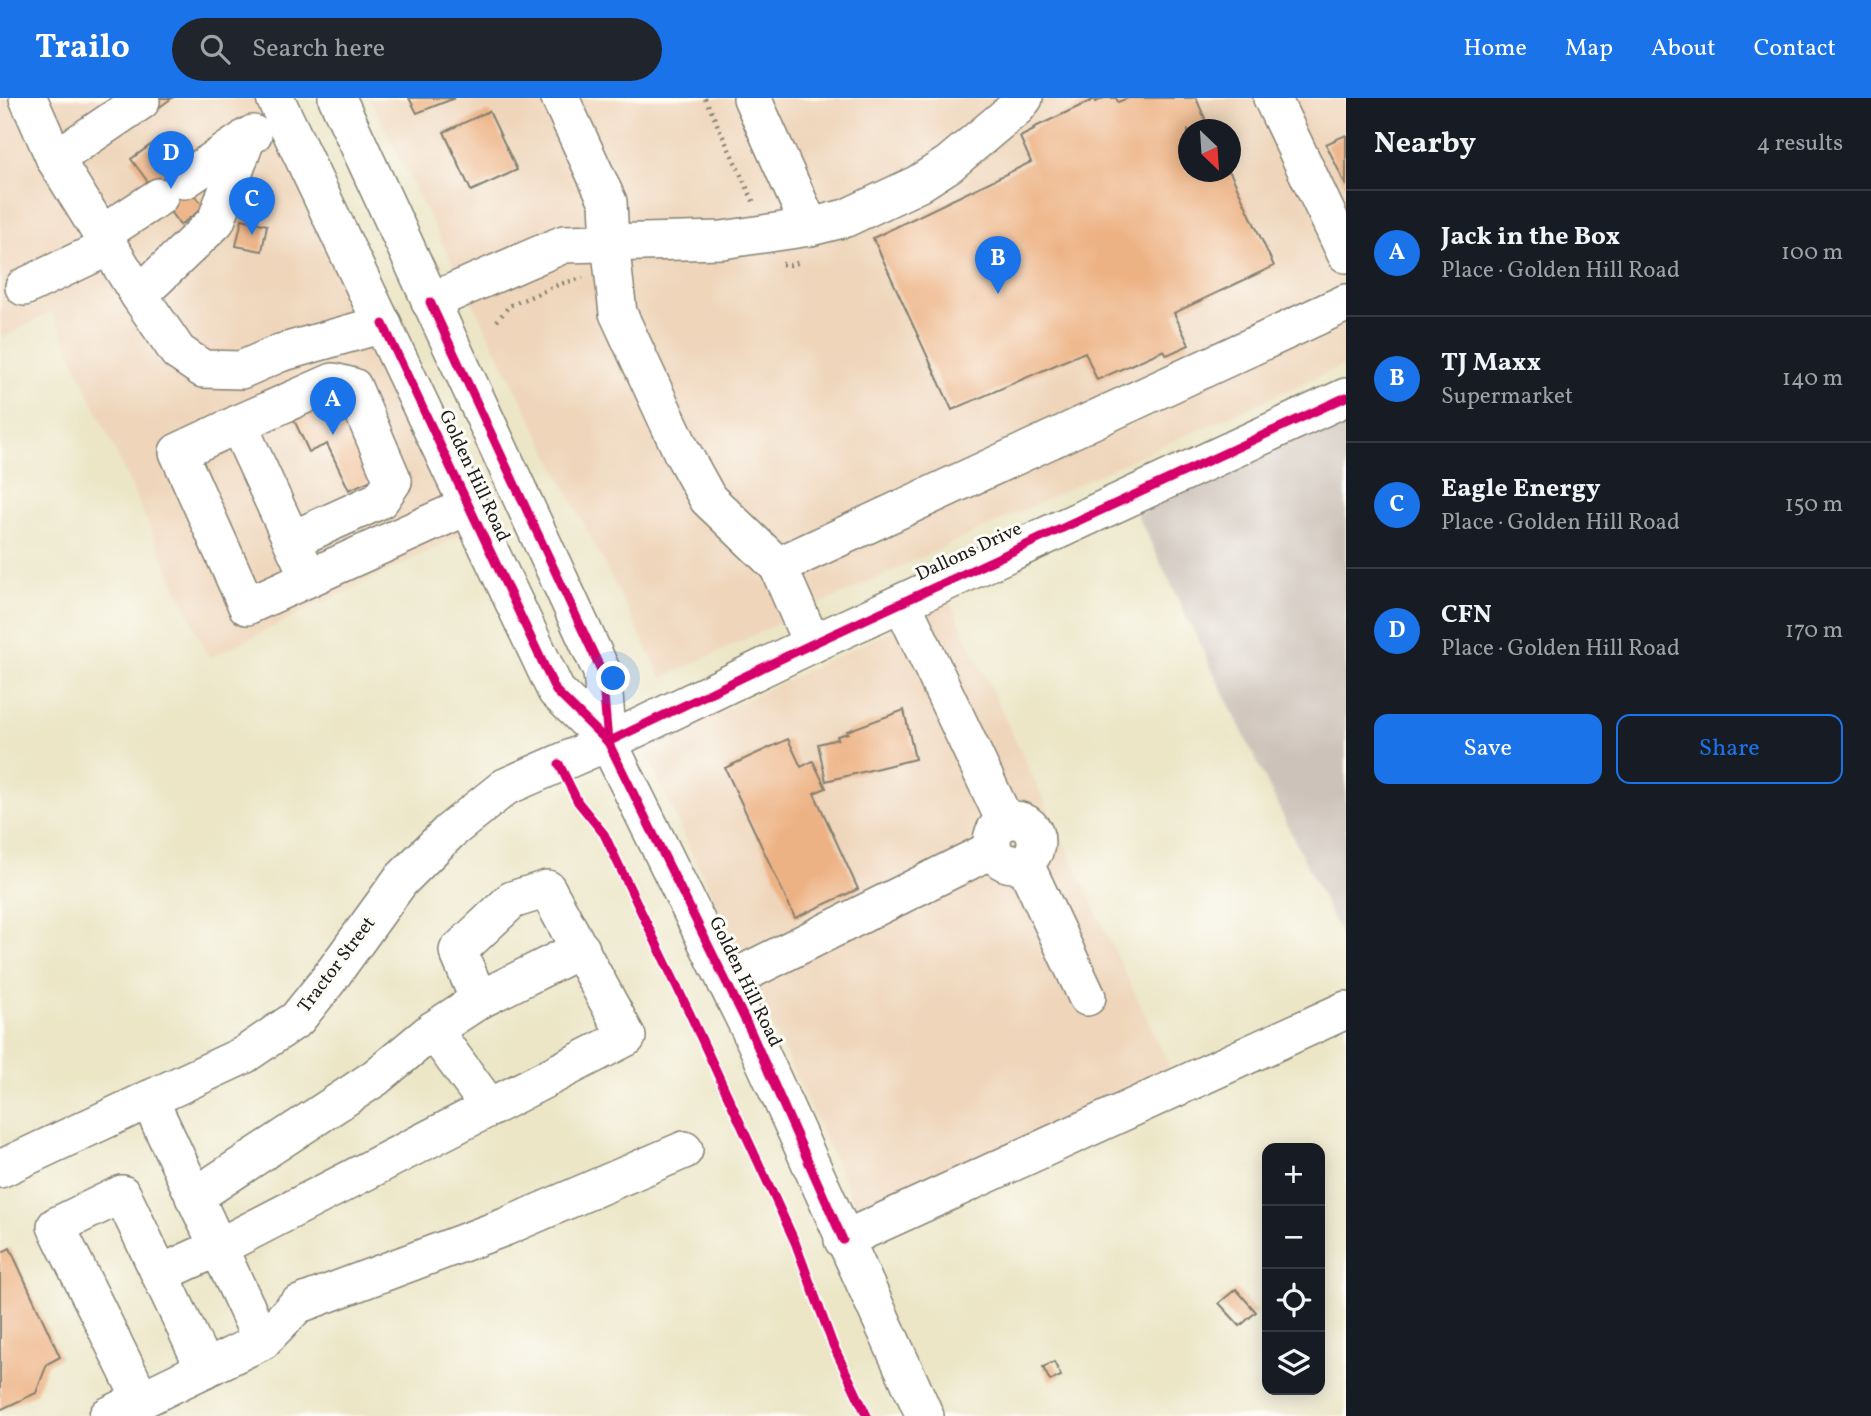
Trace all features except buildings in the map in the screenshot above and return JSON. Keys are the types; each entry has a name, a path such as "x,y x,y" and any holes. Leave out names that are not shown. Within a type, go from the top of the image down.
{"street":[{"path":"28,98 55,159 139,295 178,352 203,369 240,370 280,353 383,324"},
{"name":"Golden Hill Road","path":"337,98 602,672 608,742"},
{"path":"560,98 608,202 618,313 695,478 708,499 778,566 812,644"},
{"path":"752,98 810,227"},
{"path":"430,302 564,244 722,240 810,227 846,218 918,184 949,164 1017,107 1024,98"},
{"path":"1272,98 1346,254"},
{"path":"55,159 141,101"},
{"path":"24,287 105,240 171,189 247,137 280,109"},
{"name":"Golden Hill Road","path":"280,109 555,691 608,742 726,982 925,1416"},
{"path":"139,295 216,221 247,137"},
{"path":"778,566 1346,303"},
{"path":"292,540 380,499 393,481 353,387 332,382 178,452 247,606 468,506"},
{"name":"Dallons Drive","path":"608,742 812,644 1346,397"},
{"path":"238,424 309,578"},
{"path":"902,603 1008,844 1087,997"},
{"name":"Tractor Street","path":"0,1169 244,1055 297,1019 400,881 449,832 505,787 608,742"},
{"path":"726,982 1008,844"},
{"path":"160,1274 219,1247 627,1037 547,888 512,900 458,951 479,1000"},
{"path":"194,1197 375,1078 433,1030 479,1000 581,948"},
{"path":"843,1240 1346,1010"},
{"path":"433,1030 490,1108"},
{"path":"149,1099 262,1341"},
{"path":"108,1416 262,1341 297,1305 505,1227 684,1150"},
{"path":"141,1399 56,1226 122,1194 205,1369"}],"shaded area":[{"path":"0,98 261,98 468,532 209,658 52,312 3,337 0,331"},
{"path":"369,98 1346,98 1346,364 1141,455 662,678"},
{"path":"1346,414 1346,946 1137,514"},
{"path":"950,602 1174,1076 861,1217 644,749"}],"cycle path":[{"path":"430,302 602,672 608,742"},
{"path":"383,324 556,691 608,742 751,1032 843,1240"},
{"path":"608,742 812,644 1346,397"},
{"path":"559,764 578,802 604,834 690,1014 795,1242 833,1345 867,1416"}],"place":[{"name":"CFN","path":"171,189"},
{"name":"Eagle Energy","path":"252,235"},
{"name":"TJ Maxx","path":"998,294"},
{"name":"Jack in the Box","path":"333,435"}]}
